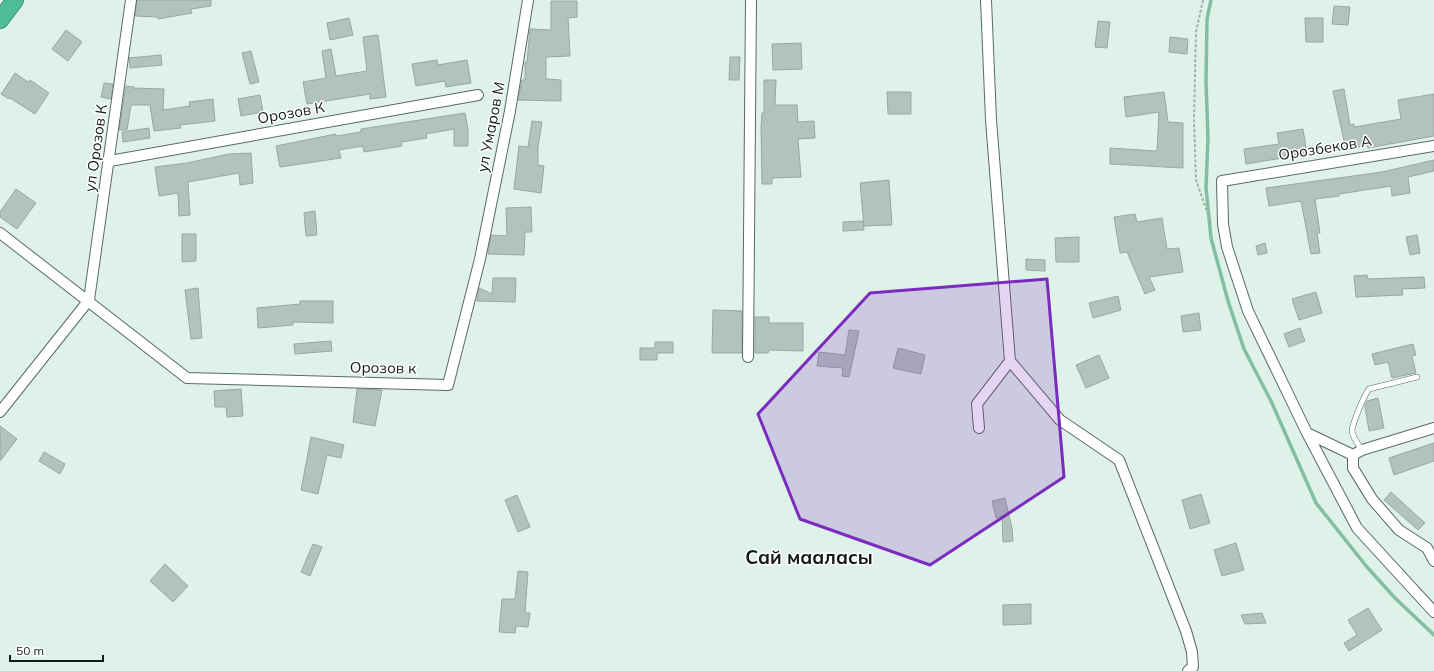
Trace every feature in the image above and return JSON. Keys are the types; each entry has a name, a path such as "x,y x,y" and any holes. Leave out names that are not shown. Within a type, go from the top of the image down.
{"highway":[{"path":"0,20 15,0"}],"street":[{"name":"ул Орозов К","path":"0,412 89,300 110,161 131,0"},
{"name":"ул Умаров М","path":"480,259 510,111 528,0"},
{"path":"748,357 751,0"},
{"path":"986,0 991,120 1010,361 1060,420 1119,460 1186,631 1193,667 1188,671"},
{"name":"Орозов К","path":"110,161 478,95"},
{"name":"Орозбеков А","path":"1307,434 1248,311 1227,247 1223,224 1222,181 1434,146"},
{"path":"0,233 89,300"},
{"name":"Орозов к","path":"89,300 187,378 448,385 480,259"},
{"path":"979,428 977,404 1010,361"},
{"path":"1307,434 1358,452 1434,428"},
{"path":"1307,434 1357,528 1434,610"},
{"path":"1358,452 1353,468 1372,498 1399,530 1427,548 1434,561"}],"lane":[{"path":"1358,452 1356,440 1352,430 1364,395 1369,389 1417,377"}],"path":[{"path":"1203,0 1196,32 1194,119 1196,180 1213,228"}],"highlighted area":[{"path":"1047,279 1064,477 930,565 800,519 758,414 870,293"}],"building":[{"path":"137,0 211,0 211,6 191,9 192,13 158,19 158,17 135,16"},
{"path":"551,1 577,1 577,17 568,18 570,56 546,57 546,79 561,80 561,101 518,100 522,80 525,80 525,62 527,62 530,29 551,30"},
{"path":"1334,6 1350,7 1348,25 1332,24"},
{"path":"349,18 353,35 330,40 327,23"},
{"path":"1305,18 1323,18 1323,42 1306,42"},
{"path":"1098,21 1110,22 1107,48 1095,47"},
{"path":"66,30 82,42 68,61 52,49"},
{"path":"378,35 386,97 370,99 370,94 307,104 303,82 326,78 322,51 331,49 336,76 367,71 363,37"},
{"path":"1170,37 1188,39 1187,54 1169,52"},
{"path":"801,43 802,69 773,70 772,44"},
{"path":"251,51 259,82 250,84 242,53"},
{"path":"161,55 162,65 130,68 129,58"},
{"path":"730,57 740,57 739,80 729,80"},
{"path":"437,60 438,65 467,60 471,83 446,87 445,81 416,86 412,64"},
{"path":"15,73 28,82 30,80 49,93 35,114 1,94"},
{"path":"764,80 776,80 775,105 797,105 798,122 814,121 815,138 798,139 801,177 772,178 772,184 762,184 761,126 762,113 764,113"},
{"path":"104,83 113,84 111,99 101,97"},
{"path":"126,86 134,87 133,88 164,89 163,110 190,106 189,102 213,99 215,121 180,125 181,128 154,131 150,105 131,105 127,130 119,130"},
{"path":"1344,89 1350,125 1354,124 1354,127 1401,119 1398,100 1434,94 1434,136 1368,148 1367,145 1346,150 1333,91"},
{"path":"887,92 911,92 911,114 888,114"},
{"path":"1164,92 1168,122 1183,123 1183,168 1110,164 1110,148 1157,151 1159,112 1126,117 1124,97"},
{"path":"260,95 263,112 241,116 238,99"},
{"path":"465,113 468,130 468,146 454,146 454,129 426,134 427,138 401,142 402,146 364,152 363,146 339,150 341,158 280,167 276,146 336,134 336,136 361,132 361,129"},
{"path":"532,121 542,122 538,147 538,165 544,166 541,193 514,189 519,146 528,147"},
{"path":"149,128 150,138 123,142 122,132"},
{"path":"1303,129 1307,154 1246,164 1244,149 1279,144 1277,133"},
{"path":"251,153 253,183 240,185 239,173 188,182 190,215 179,216 178,193 159,196 155,167 187,163 229,154"},
{"path":"1434,160 1434,171 1408,177 1410,193 1392,196 1391,186 1315,199 1320,233 1317,233 1320,253 1311,254 1301,201 1269,206 1266,188 1382,172"},
{"path":"889,180 892,225 864,226 860,183"},
{"path":"16,189 36,203 17,229 0,217 0,212"},
{"path":"531,207 532,232 525,232 524,255 488,254 491,235 507,236 506,208"},
{"path":"315,211 317,235 306,236 304,213"},
{"path":"1135,214 1137,222 1162,218 1167,249 1179,248 1183,272 1149,277 1155,290 1145,294 1127,252 1120,253 1114,217"},
{"path":"863,221 864,230 843,231 843,222"},
{"path":"182,234 196,234 196,261 182,262"},
{"path":"1417,235 1420,253 1410,255 1406,237"},
{"path":"1079,237 1079,262 1056,262 1055,238"},
{"path":"1265,243 1267,253 1258,255 1256,246"},
{"path":"1026,259 1045,260 1045,271 1026,270"},
{"path":"1367,275 1368,279 1424,277 1425,288 1402,289 1403,295 1356,297 1354,276"},
{"path":"493,278 516,278 515,302 477,301 479,288 492,294"},
{"path":"198,288 202,338 191,339 185,290"},
{"path":"1316,292 1322,313 1299,320 1292,299"},
{"path":"1118,296 1121,310 1093,318 1089,303"},
{"path":"300,301 333,301 333,323 293,322 293,325 258,328 257,308 300,304"},
{"path":"713,310 742,311 742,353 712,353"},
{"path":"1199,313 1201,330 1183,332 1181,316"},
{"path":"755,317 769,317 769,323 803,323 803,351 769,350 768,353 755,353"},
{"path":"1300,328 1305,341 1289,347 1284,334"},
{"path":"849,330 859,331 849,377 842,376 843,368 817,366 819,352 845,355"},
{"path":"331,341 332,351 295,354 294,344"},
{"path":"655,342 673,342 673,353 657,353 657,360 640,360 640,348 655,348"},
{"path":"1413,344 1416,355 1412,356 1416,373 1392,378 1388,362 1375,365 1372,354"},
{"path":"898,348 925,355 921,374 893,368"},
{"path":"1099,355 1109,378 1086,388 1076,365"},
{"path":"241,389 243,416 227,417 226,407 215,407 214,391"},
{"path":"357,389 382,390 375,426 353,422"},
{"path":"1378,398 1384,428 1369,431 1365,406 1367,401"},
{"path":"0,426 17,439 0,461"},
{"path":"311,437 344,445 341,458 327,455 318,494 301,490"},
{"path":"1434,443 1434,461 1394,475 1389,458"},
{"path":"44,452 65,464 60,474 39,461"},
{"path":"1391,492 1425,523 1418,530 1384,500"},
{"path":"1201,494 1210,523 1190,529 1182,500"},
{"path":"517,495 530,527 518,532 505,500"},
{"path":"1005,498 1012,528 1013,541 1003,542 1002,516 996,518 992,501"},
{"path":"1236,543 1244,570 1222,576 1214,550"},
{"path":"313,544 322,547 310,576 301,572"},
{"path":"165,564 188,586 173,602 150,581"},
{"path":"518,571 528,572 525,613 530,613 528,627 516,626 515,633 499,632 502,599 515,599"},
{"path":"1031,604 1031,624 1003,625 1003,605"},
{"path":"1368,608 1382,630 1349,651 1344,643 1357,635 1348,620"},
{"path":"1262,613 1266,623 1245,624 1241,615"}],"waterway":[{"path":"1211,0 1207,19 1206,82 1208,137 1206,188 1211,238 1228,301 1244,349 1271,401 1316,503 1367,567 1395,598 1434,635"}],"district":[{"name":"Сай мааласы","path":"809,557"}]}
